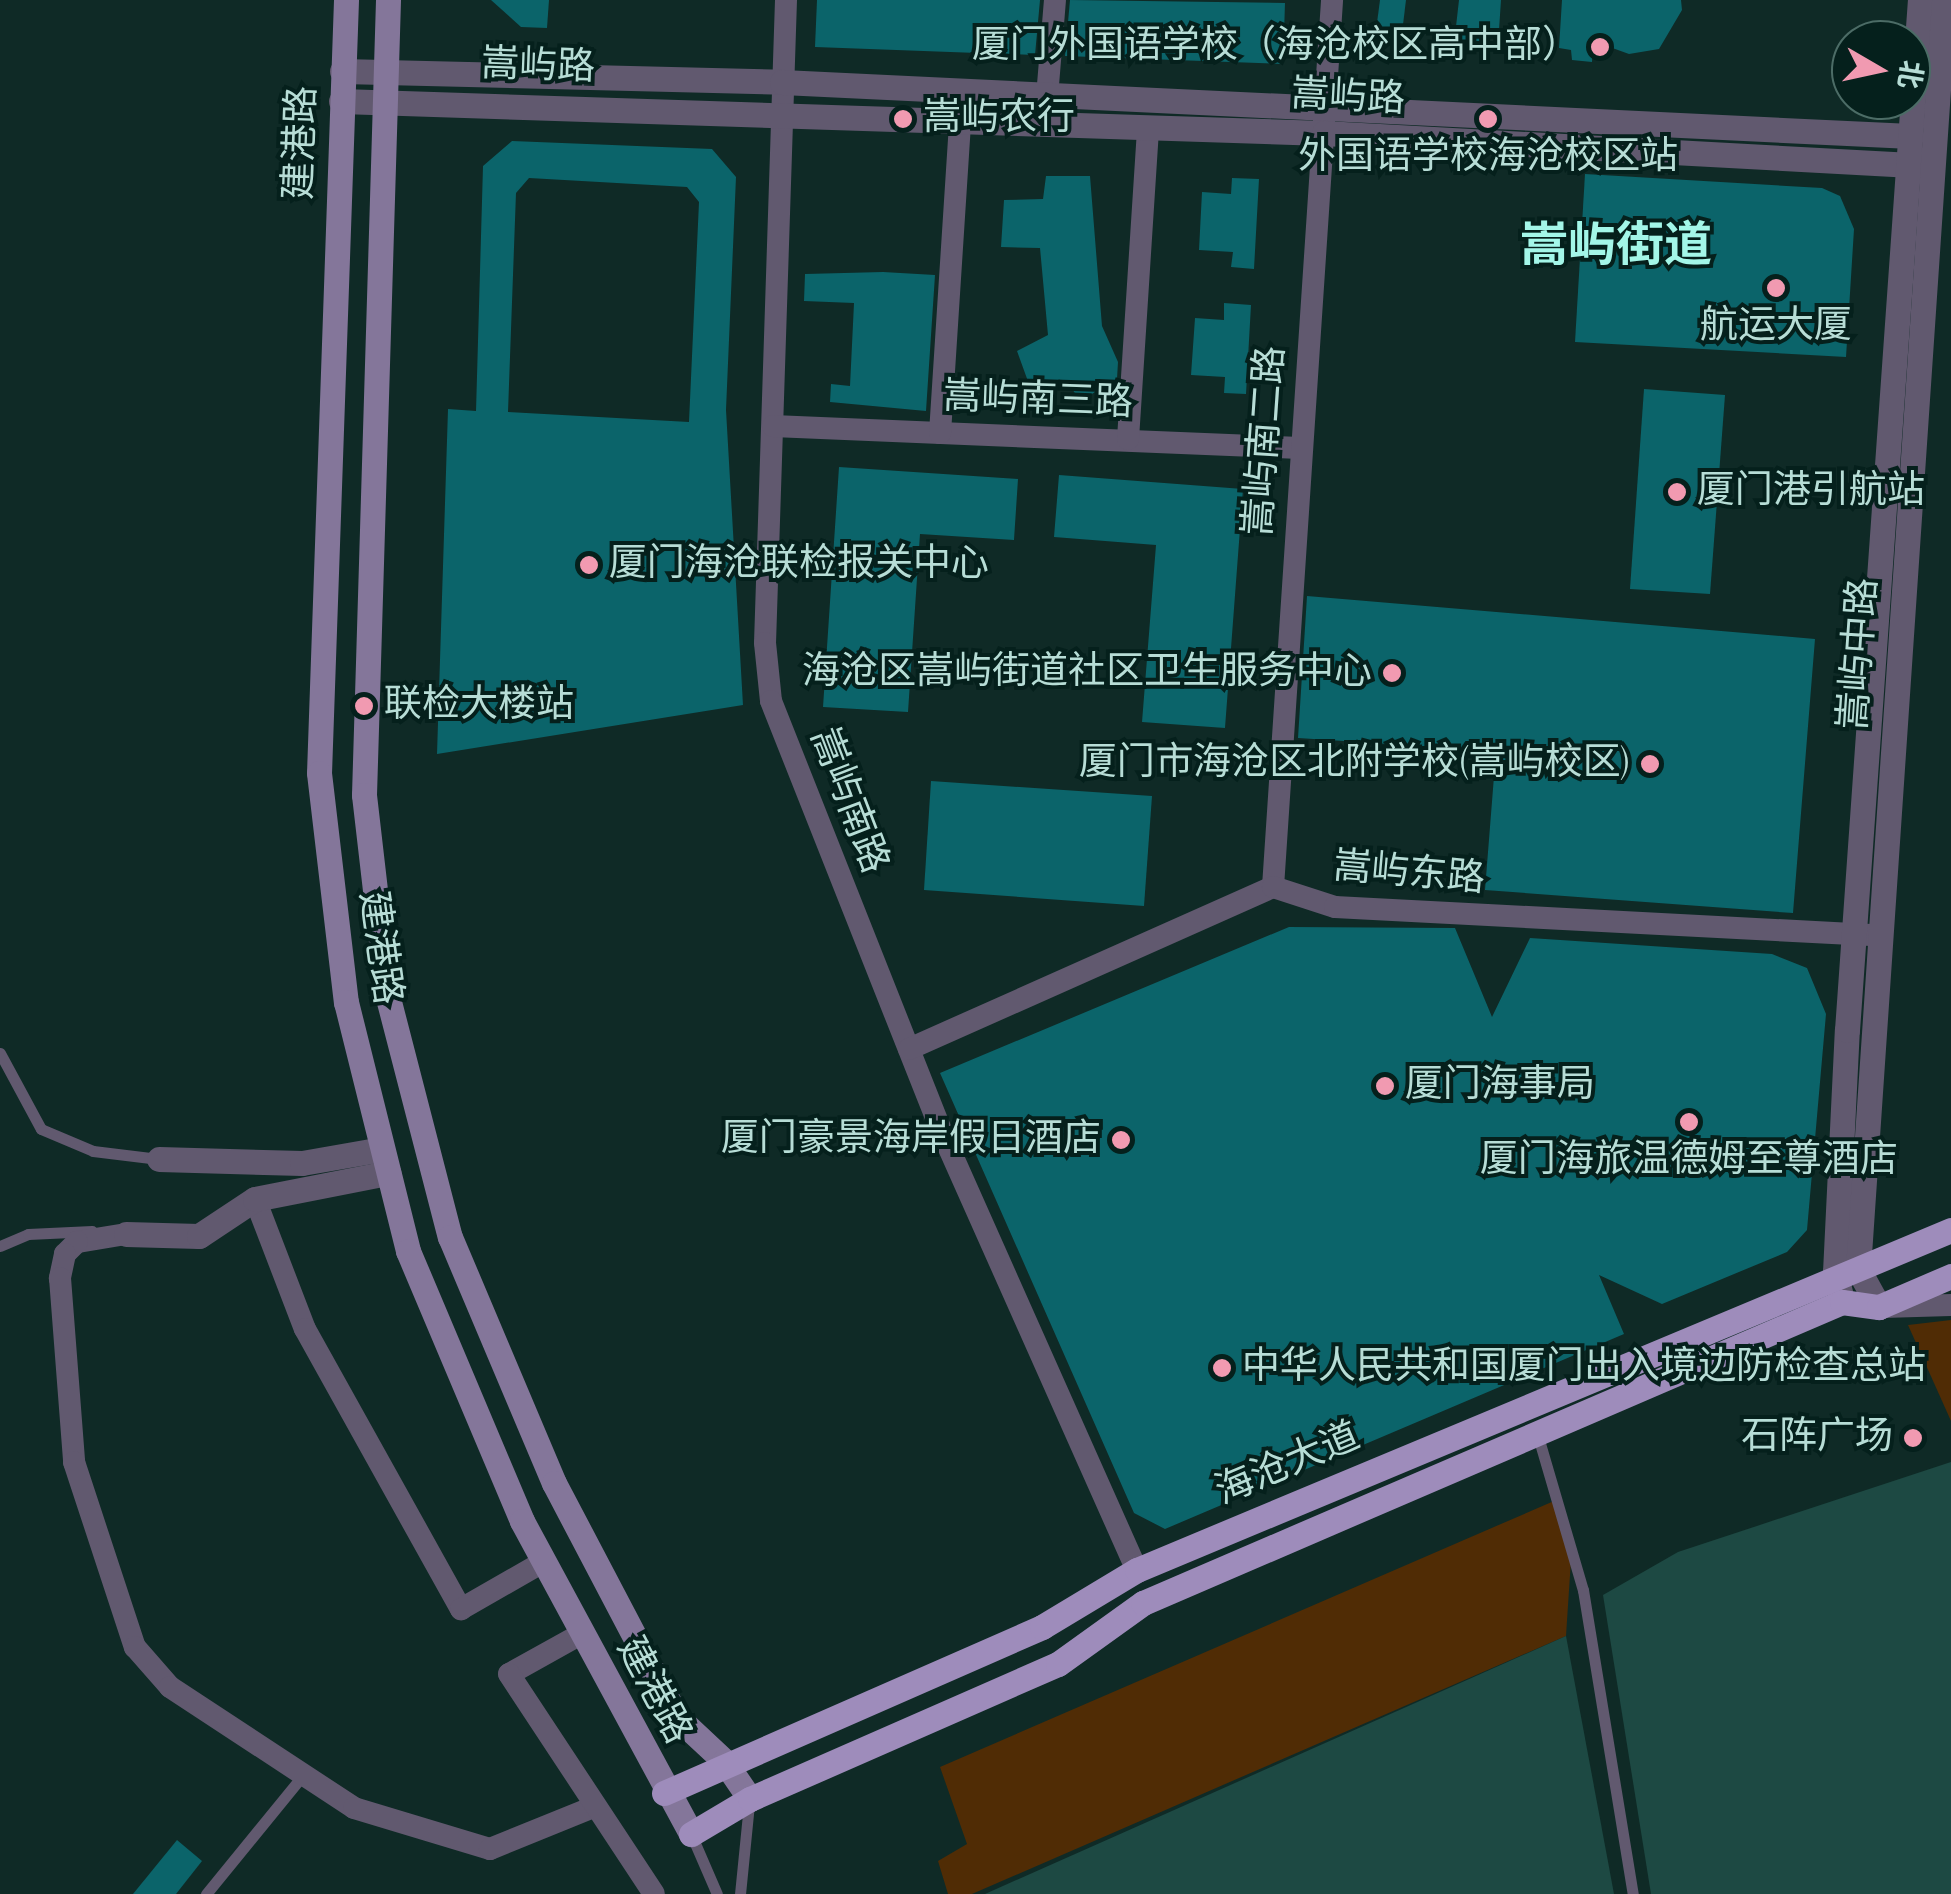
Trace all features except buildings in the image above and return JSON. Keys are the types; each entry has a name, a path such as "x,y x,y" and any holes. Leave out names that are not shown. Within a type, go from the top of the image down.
{"main road":[{"name":"建港路","path":"346,0 319,773 346,1002 408,1252 544,1562 664,1793 691,1834"},
{"name":"建港路","path":"388,0 364,795 387,994 450,1237 554,1483 677,1717 724,1761 750,1800"},
{"name":"海沧大道","path":"664,1793 724,1761 1042,1627 1137,1570 1846,1270 1951,1230"},
{"path":"1842,1302 1879,1307 1951,1276"},
{"name":"海沧大道","path":"691,1834 750,1800 1058,1664 1143,1603 1842,1302"}],"street":[{"name":"嵩屿南路","path":"786,0 765,643 772,701 909,1049 1137,1570"},
{"path":"1047,97 1055,0"},
{"name":"嵩屿南二路","path":"1273,887 1332,0"},
{"name":"嵩屿中路","path":"1920,0 1931,136"},
{"name":"嵩屿中路","path":"1842,1302 1920,166 1931,136 1944,0"},
{"name":"嵩屿路","path":"342,71 385,87 781,114 1324,134 1920,166"},
{"name":"嵩屿路","path":"341,101 385,87 782,82 1931,136"},
{"path":"940,433 960,122"},
{"path":"1128,439 1148,128"},
{"name":"嵩屿南三路","path":"773,426 1300,448"},
{"path":"909,1049 1273,887"},
{"name":"嵩屿东路","path":"1273,887 1335,907 1865,937"},
{"path":"158,1160 385,1161"},
{"path":"385,1161 255,1199 199,1236 126,1234 77,1242 64,1254 60,1278 74,1462 115,1593 135,1647 170,1687 354,1808 490,1849 596,1806"},
{"path":"255,1199 305,1329 461,1609 544,1562"},
{"path":"1846,1270 1879,1307 1951,1306"},
{"path":"581,1634 509,1674 654,1894"}],"lane":[{"path":"0,1053 42,1128 92,1150 158,1160"},
{"path":"0,1246 68,1229 126,1234"},
{"path":"1538,1434 1583,1590 1632,1894"},
{"path":"206,1894 304,1774"},
{"path":"740,1894 750,1800"},
{"path":"691,1834 717,1894"}],"shaded area":[{"path":"1951,1320 1951,1421 1908,1325"},
{"path":"1554,1501 1571,1560 1566,1636 972,1894 948,1894 938,1861 967,1844 940,1767"}],"water":[{"path":"1951,1462 1951,1894 1651,1894 1603,1595 1678,1552"},
{"path":"1566,1636 1614,1894 985,1894"}],"place":[{"name":"厦门外国语学校（海沧校区高中部）","path":"1600,47"},
{"name":"嵩屿农行","path":"903,119"},
{"name":"外国语学校海沧校区站","path":"1488,119"},
{"name":"航运大厦","path":"1776,288"},
{"name":"厦门港引航站","path":"1677,492"},
{"name":"厦门海沧联检报关中心","path":"589,565"},
{"name":"海沧区嵩屿街道社区卫生服务中心","path":"1392,673"},
{"name":"联检大楼站","path":"364,706"},
{"name":"厦门市海沧区北附学校(嵩屿校区)","path":"1650,764"},
{"name":"厦门海事局","path":"1385,1086"},
{"name":"厦门海旅温德姆至尊酒店","path":"1689,1122"},
{"name":"厦门豪景海岸假日酒店","path":"1121,1140"},
{"name":"中华人民共和国厦门出入境边防检查总站","path":"1222,1368"},
{"name":"石阵广场","path":"1913,1438"}],"district":[{"name":"嵩屿街道","path":"1616,247"}]}
